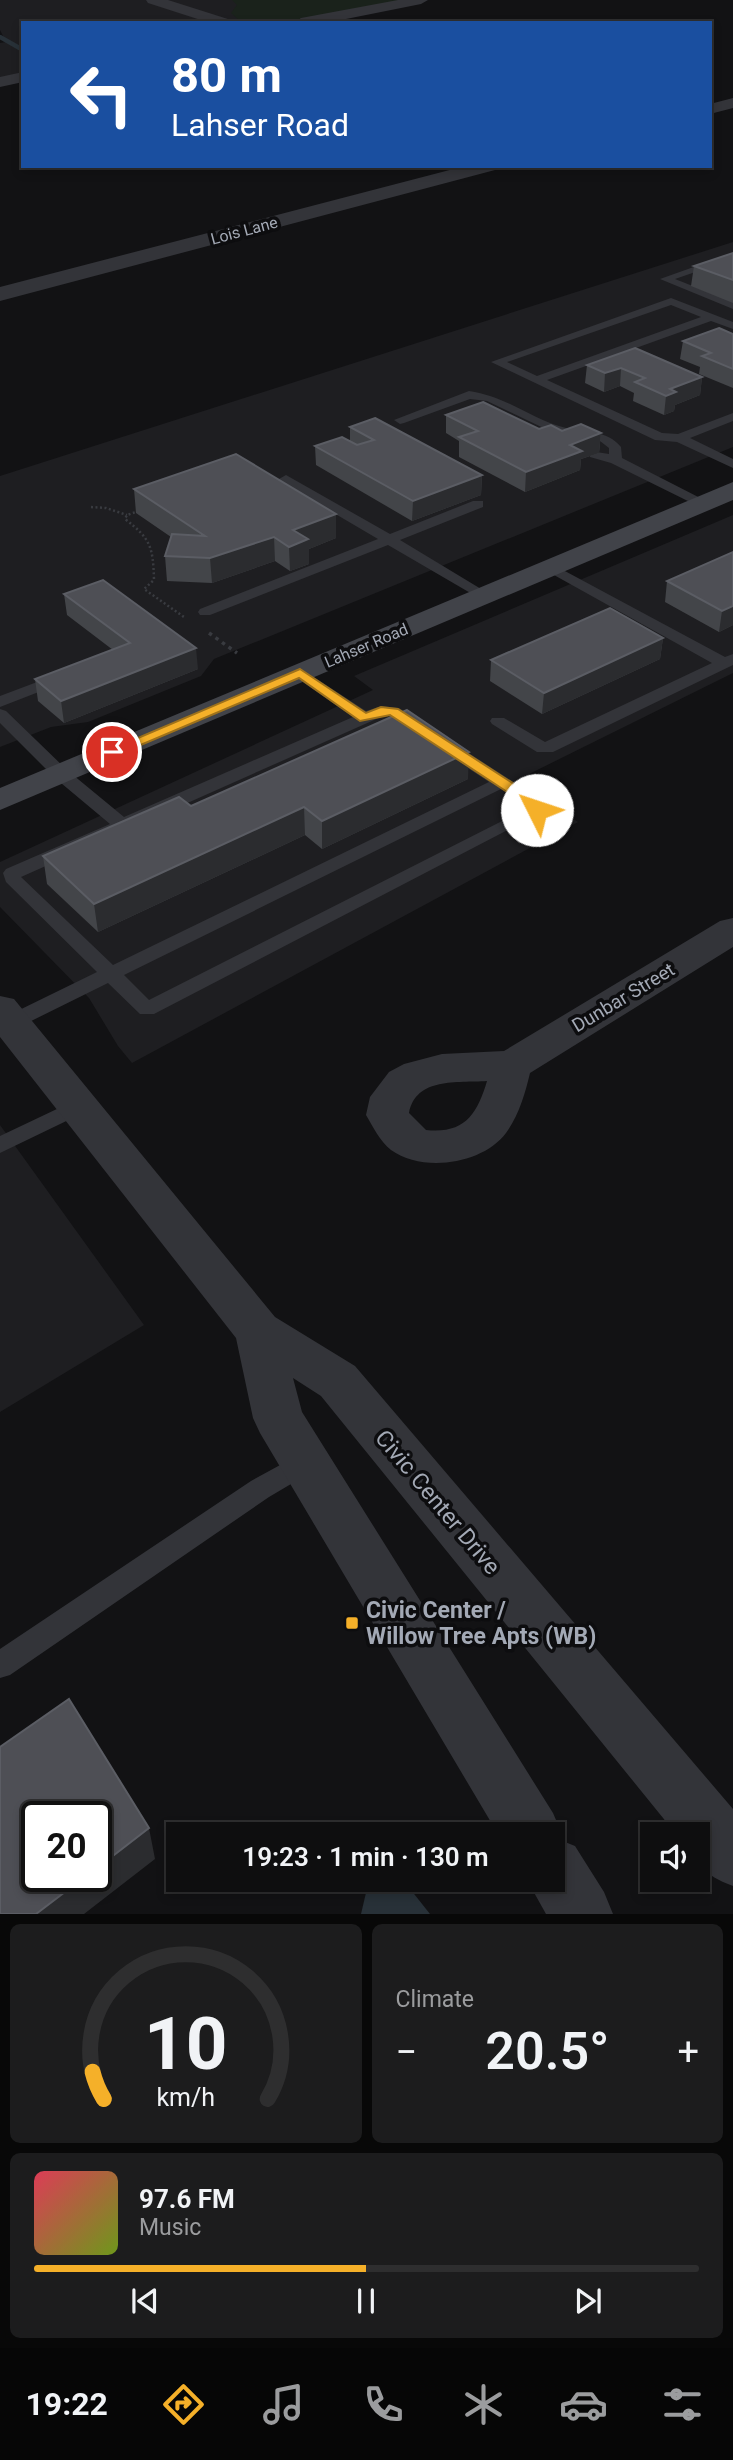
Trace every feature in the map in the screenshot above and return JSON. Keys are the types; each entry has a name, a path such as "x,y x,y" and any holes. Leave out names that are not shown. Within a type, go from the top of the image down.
{"main road":[{"name":"Lahser Road","path":"0,800 733,490"}],"street":[{"path":"153,0 220,21"},
{"path":"311,21 421,0"},
{"path":"712,108 733,103"},
{"name":"Lois Lane","path":"0,294 480,168"},
{"name":"Dunbar Street","path":"512,1065 733,930"},
{"name":"Civic Center Drive","path":"6,1016 258,1331 338,1381 733,1856"},
{"name":"Civic Center Drive","path":"258,1331 278,1418 525,1822"},
{"path":"565,1887 582,1914"}],"lane":[{"path":"733,256 665,279 733,306"},
{"path":"733,326 671,301 497,362 660,437 679,438 733,464"},
{"path":"536,380 711,317"},
{"path":"400,420 469,395 490,398 560,431 575,444"},
{"path":"679,438 733,417"},
{"path":"560,431 604,438 615,447 616,460"},
{"path":"595,454 616,460 703,503"},
{"path":"286,479 484,595"},
{"path":"205,611 478,504"},
{"path":"550,567 729,661"},
{"path":"498,721 542,748 547,748 729,661"},
{"path":"0,702 74,673"},
{"path":"300,673 365,718"},
{"path":"381,711 393,711 537,805 537,810 147,1009 12,878 12,873 365,718 381,711"},
{"path":"0,714 61,774 122,825"},
{"path":"6,1016 111,975 502,782"},
{"path":"0,1145 78,1107"},
{"path":"0,1665 260,1489 304,1463"}],"path":[{"path":"91,507 106,508 127,515 139,511"},
{"path":"127,515 125,519 144,533 153,545 153,580 144,589 186,617"},
{"path":"206,632 237,653"}],"shaded area":[{"path":"0,0 404,0 296,21 21,21 21,74 0,78 0,43 6,42 0,30"},
{"path":"232,0 404,0 296,21 240,21 231,13 237,5"},
{"path":"733,242 733,447 214,659 201,676 88,722 51,727 0,747 0,476"},
{"path":"733,515 733,673 517,780 578,822 132,1063 118,1046 89,998 0,907 0,862 373,690 354,676"},
{"path":"0,1125 144,1325 0,1412"},
{"path":"366,1892 413,1892 430,1914 361,1914"}],"building":[{"path":"733,253 733,280 694,266"},
{"path":"719,328 733,334 733,369 702,356 711,353 683,341"},
{"path":"635,348 702,377 670,389 676,392 666,396 635,382 645,378 621,368 605,373 587,365"},
{"path":"483,402 539,429 551,425 562,431 581,424 601,433 570,445 582,451 526,472 459,437 478,431 446,415"},
{"path":"375,418 482,475 413,501 315,446 342,437 357,445 374,440 350,427"},
{"path":"236,454 336,514 293,530 308,539 289,547 274,537 210,558 165,556 172,534 205,536 134,489"},
{"path":"733,552 733,606 722,611 667,581"},
{"path":"103,580 196,648 61,701 35,679 130,643 64,594"},
{"path":"610,608 663,638 544,693 491,660"},
{"path":"407,710 469,752 322,821 304,807 94,904 43,856 179,797 191,806"},
{"path":"69,1699 149,1828 112,1857 112,1801 21,1801 21,1892 65,1892 36,1914 0,1914 0,1747"}],"waterway":[{"path":"0,37 21,49"}],"place":[{"name":"Civic Center / Willow Tree Apts (WB)","path":"352,1623"}],"route":[{"path":"112,752 300,673 365,718 381,711 393,711 537,805 537,810"}]}
